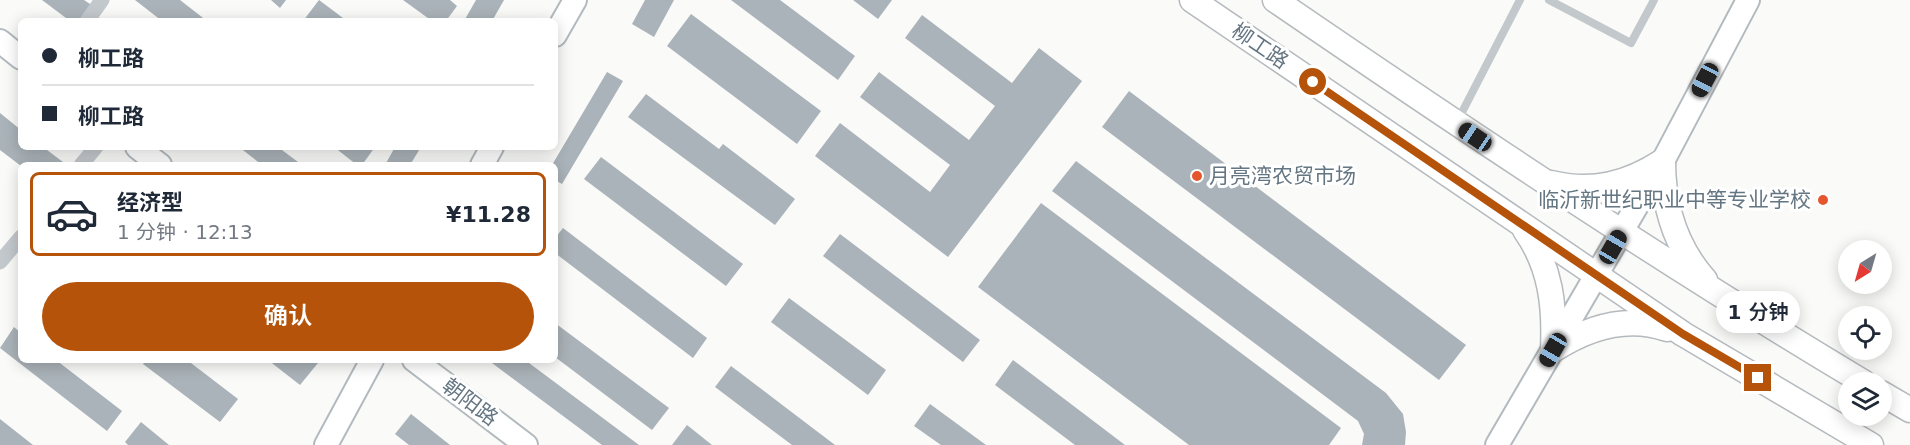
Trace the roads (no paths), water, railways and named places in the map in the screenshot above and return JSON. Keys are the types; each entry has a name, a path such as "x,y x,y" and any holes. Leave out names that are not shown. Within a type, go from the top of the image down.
{"main road":[{"path":"558,29 574,0"},
{"path":"1275,0 1532,176 1723,299 1846,372"},
{"path":"1497,445 1663,161 1748,0"},
{"name":"柳工路","path":"1197,2 1683,334 1871,445"},
{"path":"0,41 18,56"},
{"path":"141,150 156,162"},
{"path":"1532,176 1565,186 1599,187 1633,178 1663,161"},
{"path":"1663,161 1665,195 1677,236 1699,274 1723,299"},
{"path":"1522,226 1537,250 1550,284 1555,320 1553,350"},
{"path":"1553,350 1593,329 1616,324 1661,327 1683,334"},
{"path":"326,445 370,363"},
{"name":"朝阳路","path":"418,363 526,445"},
{"path":"1892,399 1910,410"}],"street":[{"path":"89,18 102,0"},
{"path":"84,162 94,150"},
{"path":"0,262 18,241"}],"lane":[{"path":"1456,124 1520,0"},
{"path":"1549,0 1631,43 1654,0"}],"place":[{"name":"月亮湾农贸市场","path":"1197,176"},
{"name":"临沂新世纪职业中等专业学校","path":"1823,200"}]}
